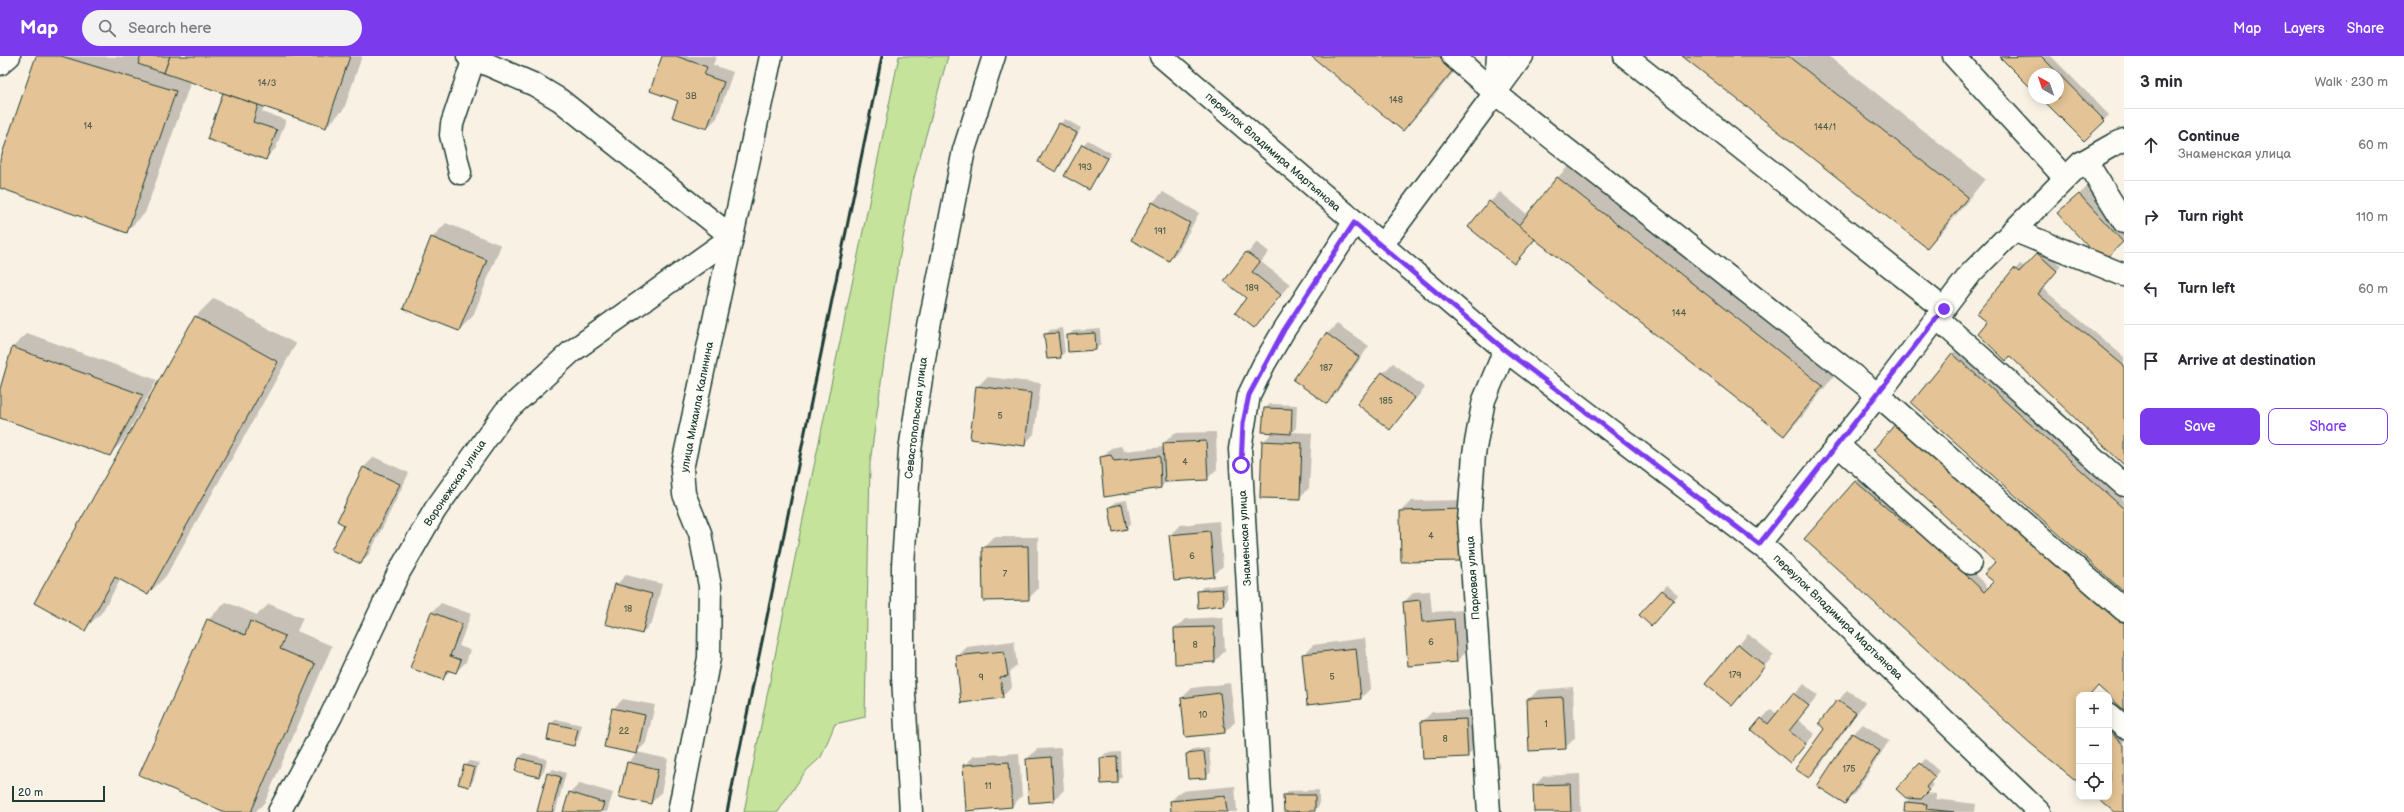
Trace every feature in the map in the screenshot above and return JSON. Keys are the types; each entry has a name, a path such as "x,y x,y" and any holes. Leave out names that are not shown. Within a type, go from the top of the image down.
{"street":[{"path":"0,64 9,56"},
{"name":"улица Михаила Калинина","path":"679,812 710,658 710,586 700,533 684,494 682,469 771,56"},
{"name":"Севастопольская улица","path":"911,812 903,677 903,566 910,450 929,327 964,150 994,56"},
{"name":"переулок Владимира Мартьянова","path":"1161,56 1182,65 1354,223 1505,350 1772,554 2039,812"},
{"path":"1453,56 1495,93 1878,395 2124,610"},
{"path":"1495,93 1498,56"},
{"path":"1382,245 1522,56"},
{"path":"1625,56 1941,314 2124,486"},
{"path":"1954,56 2065,178"},
{"path":"460,173 453,148 451,130 471,57 535,85 560,100 732,237"},
{"path":"1759,544 1878,395 1972,273 2065,178 2086,161 2124,140"},
{"path":"2086,161 2124,222"},
{"name":"Знаменская улица","path":"1261,812 1240,449 1243,423 1249,395 1268,358 1284,330 1354,223"},
{"path":"2013,230 2124,275"},
{"name":"Воронежская улица","path":"279,812 331,716 399,572 435,510 506,412 571,352 732,237"},
{"name":"Парковая улица","path":"1489,812 1469,521 1474,454 1484,400 1505,350"},
{"path":"1838,445 1970,562"},
{"path":"2112,717 2124,727"}],"green space":[{"path":"899,56 948,56 914,178 894,288 870,463 865,717 835,724 821,757 805,772 778,812 744,812 782,623"}],"building":[{"path":"36,56 61,56 176,91 127,233 0,188 0,160"},
{"path":"141,56 170,56 164,73 138,64"},
{"path":"170,56 350,56 326,128 164,73"},
{"path":"662,56 676,56 707,67 704,75 724,82 707,129 672,117 678,101 650,91"},
{"path":"1311,56 1439,56 1454,69 1403,131"},
{"path":"1682,56 1788,56 1968,197 1927,248"},
{"path":"2041,56 2053,68 2028,68 2028,85 2000,57"},
{"path":"2064,79 2105,121 2084,141 2047,104 2064,104"},
{"path":"223,93 258,105 253,122 277,130 266,160 207,139"},
{"path":"1059,123 1077,133 1056,172 1038,162"},
{"path":"1082,144 1107,158 1089,190 1064,176"},
{"path":"1557,177 1823,386 1784,436 1518,226"},
{"path":"2079,194 2123,242 2102,262 2057,213"},
{"path":"1489,201 1535,239 1514,264 1468,227"},
{"path":"1152,202 1190,223 1169,261 1131,240"},
{"path":"431,237 487,260 459,331 403,309"},
{"path":"1246,252 1260,262 1252,272 1281,295 1254,328 1235,313 1246,298 1224,281"},
{"path":"2037,253 2057,271 2038,294 2124,366 2124,465 2010,356 2006,361 1977,333 1986,322 1976,314 2014,268 2019,272"},
{"path":"195,316 278,362 148,595 115,577 85,631 34,603"},
{"path":"1058,333 1061,358 1047,359 1044,334"},
{"path":"1095,333 1096,350 1068,352 1067,335"},
{"path":"1326,333 1359,357 1327,404 1293,380"},
{"path":"12,347 143,395 110,456 0,418 0,389"},
{"path":"1952,353 2124,509 2124,592 1911,403"},
{"path":"1382,372 1415,398 1390,430 1357,404"},
{"path":"976,386 1031,393 1025,446 970,439"},
{"path":"1264,408 1292,409 1291,434 1262,432"},
{"path":"1897,422 2124,623 2124,710 2112,699 2112,692 2104,692 2098,686 2093,692 2076,692 2076,781 2030,743 1804,539 1855,481 1910,528 1913,525 1984,592 1994,582 1984,574 1995,562 1873,450"},
{"path":"1206,441 1208,480 1165,482 1163,443"},
{"path":"1262,441 1302,443 1300,499 1260,498"},
{"path":"1111,455 1114,461 1160,456 1161,488 1104,497 1100,457"},
{"path":"363,467 400,484 361,564 331,550 344,525 337,521"},
{"path":"1122,504 1127,529 1113,532 1109,507"},
{"path":"1461,509 1462,561 1401,562 1400,511"},
{"path":"1210,531 1214,577 1174,581 1169,535"},
{"path":"1028,546 1029,600 983,601 982,547"},
{"path":"615,584 652,594 642,634 605,624"},
{"path":"1222,589 1224,605 1198,608 1197,591"},
{"path":"1662,590 1674,600 1651,626 1639,615"},
{"path":"1420,600 1422,622 1454,619 1457,662 1408,666 1403,602"},
{"path":"431,612 462,624 450,656 461,660 456,673 447,670 443,680 410,668"},
{"path":"207,619 245,635 250,621 285,636 280,649 315,664 251,812 225,812 139,775"},
{"path":"1214,627 1215,662 1175,664 1174,628"},
{"path":"1738,644 1765,666 1732,706 1705,684"},
{"path":"1356,648 1361,699 1307,705 1302,654"},
{"path":"1004,651 1008,676 1000,677 1003,698 961,703 956,656"},
{"path":"1220,693 1225,733 1185,737 1181,698"},
{"path":"1793,693 1809,706 1789,731 1806,744 1790,763 1751,730 1761,718 1768,724"},
{"path":"1563,697 1566,749 1529,751 1527,699"},
{"path":"1837,700 1856,713 1809,778 1795,769 1824,729 1819,723"},
{"path":"612,708 645,715 637,754 604,747"},
{"path":"1466,719 1468,757 1423,759 1421,721"},
{"path":"550,723 578,729 574,746 547,740"},
{"path":"1852,733 1880,751 1845,804 1817,786"},
{"path":"2112,735 2124,745 2124,812 2114,812 2100,800 2112,800"},
{"path":"1204,752 1207,778 1188,779 1186,754"},
{"path":"1051,757 1054,801 1029,803 1026,759"},
{"path":"1117,757 1118,783 1101,784 1100,758"},
{"path":"519,758 542,764 539,777 515,771"},
{"path":"627,762 658,769 651,804 619,797"},
{"path":"1009,762 1012,807 966,811 963,765"},
{"path":"1920,763 1935,777 1926,787 1929,791 1921,799 1906,798 1896,789"},
{"path":"464,765 475,768 469,787 458,784"},
{"path":"547,773 561,777 552,812 537,812"},
{"path":"1570,784 1571,812 1534,812 1533,785"},
{"path":"569,792 604,803 601,812 563,812"},
{"path":"1283,795 1315,795 1315,811 1284,812"},
{"path":"1225,796 1227,812 1171,812 1170,801"},
{"path":"1905,802 1927,804 1926,809 1954,812 1904,812"}],"railway":[{"path":"727,812 882,56"}],"route":[{"path":"1241,465 1240,449 1243,423 1249,395 1264,364 1284,330 1354,223 1505,350 1759,544 1878,395 1944,309"}]}
